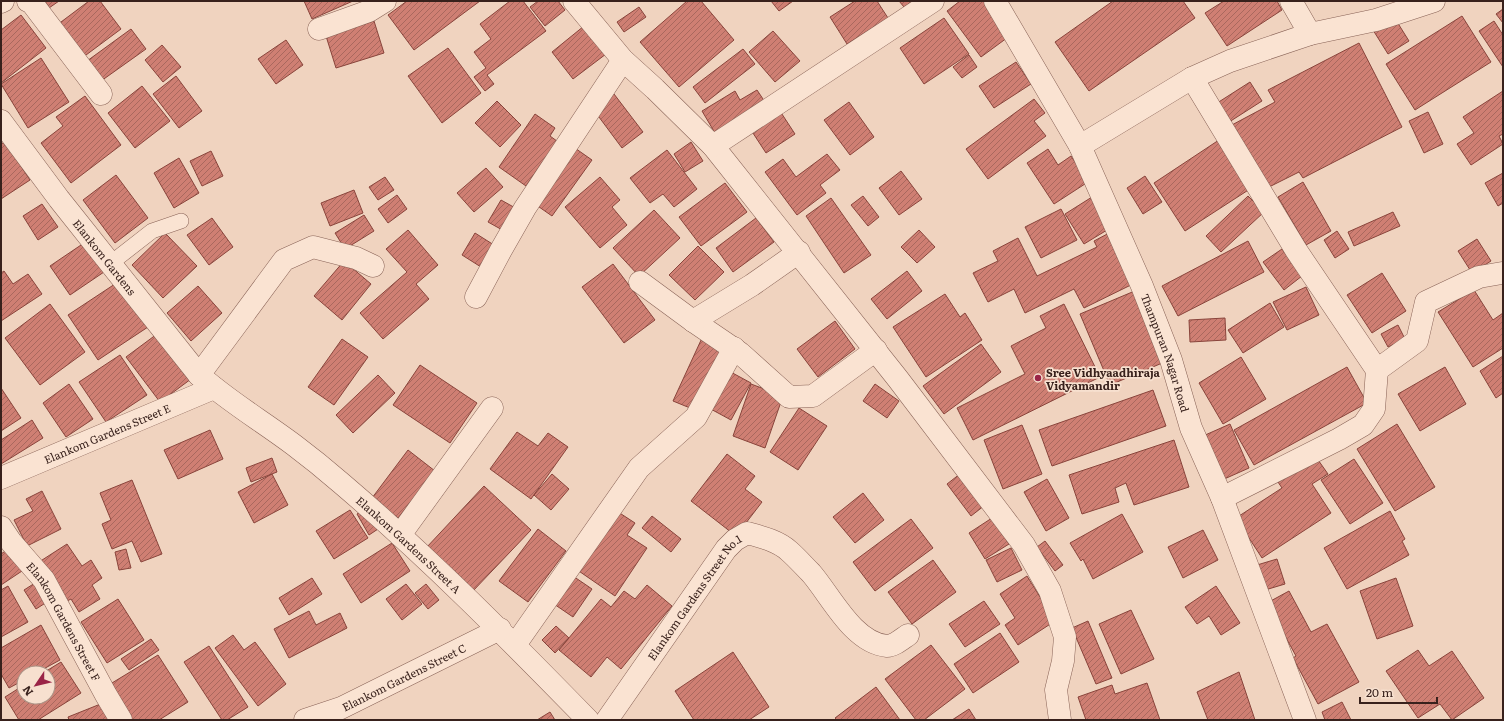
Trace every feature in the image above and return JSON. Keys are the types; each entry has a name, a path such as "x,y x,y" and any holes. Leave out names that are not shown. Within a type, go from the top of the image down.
{"street":[{"path":"28,1 32,3 101,94"},
{"path":"319,29 369,11 385,1"},
{"path":"574,1 623,60 655,88 713,146 876,350 1024,545 1050,591 1065,637 1063,662 1056,690 1060,720"},
{"path":"713,146 933,1"},
{"name":"Thampuran Nagar Road","path":"995,1 1080,146 1142,286 1171,360 1190,428 1222,498 1305,720"},
{"path":"1291,1 1310,34"},
{"path":"1080,146 1192,78 1230,61 1310,34 1376,20 1434,1"},
{"path":"476,297 525,208 623,60"},
{"path":"1192,78 1296,250 1377,370 1374,409 1363,425 1339,439 1222,498"},
{"name":"Elankom Gardens","path":"1,121 59,199 206,381"},
{"path":"206,381 284,260 313,247 356,258 373,266"},
{"path":"693,321 752,285 799,252"},
{"path":"1377,370 1417,341 1426,302 1478,277 1502,272"},
{"path":"640,282 693,321 734,348 789,396 813,396 876,350"},
{"path":"515,645 639,468 696,417 734,348"},
{"name":"Elankom Gardens Street E","path":"1,478 206,381"},
{"name":"Elankom Gardens Street A","path":"206,381 294,445 340,482 400,535 500,629 588,720"},
{"path":"400,535 492,408"},
{"name":"Elankom Gardens Street F","path":"1,527 44,580 121,720"},
{"name":"Elankom Gardens Street No.1","path":"607,720 726,549 735,540 747,532 767,538 788,550 811,573 850,624 860,634 874,642 888,646 899,642 908,635"},
{"name":"Elankom Gardens Street C","path":"305,720 342,708 500,629"}],"lane":[{"path":"111,263 152,231 181,221"}],"building":[{"path":"45,1 59,1 49,8"},
{"path":"89,1 100,1 121,29 82,58 57,25"},
{"path":"304,1 353,1 312,19"},
{"path":"407,1 480,1 414,50 388,15"},
{"path":"510,1 523,1 546,31 487,75 494,84 485,91 474,77 486,68 474,52 491,39 480,24"},
{"path":"538,1 558,1 565,10 545,26 530,7"},
{"path":"687,1 701,1 734,40 679,87 640,42"},
{"path":"771,1 793,1 779,11"},
{"path":"855,1 877,1 888,18 847,44 830,17"},
{"path":"899,1 913,1 904,7"},
{"path":"960,1 985,1 1011,35 981,57 947,11"},
{"path":"1113,1 1183,1 1195,18 1089,91 1055,42"},
{"path":"1224,1 1277,1 1282,10 1227,46 1205,13"},
{"path":"639,7 646,17 624,32 617,22"},
{"path":"1503,9 1503,23 1496,14"},
{"path":"21,15 46,48 1,83 1,30"},
{"path":"1462,16 1491,62 1415,110 1386,64"},
{"path":"1394,17 1409,41 1388,54 1373,30"},
{"path":"944,18 969,54 924,84 900,48"},
{"path":"374,21 384,53 336,68 326,36"},
{"path":"1494,21 1503,35 1503,67 1479,31"},
{"path":"584,26 606,54 573,79 552,52"},
{"path":"131,29 146,49 101,81 87,61"},
{"path":"773,31 800,61 775,82 749,52"},
{"path":"286,40 303,65 276,84 258,59"},
{"path":"1359,43 1402,127 1303,178 1299,172 1263,190 1230,126 1275,102 1268,90"},
{"path":"162,45 181,67 163,82 145,60"},
{"path":"448,48 481,93 442,123 408,76"},
{"path":"743,49 755,64 705,103 693,87"},
{"path":"969,55 977,67 962,78 953,67"},
{"path":"41,58 69,102 28,128 1,84"},
{"path":"1016,62 1031,84 994,108 979,86"},
{"path":"176,76 202,111 179,128 153,94"},
{"path":"1250,82 1262,101 1226,124 1214,105"},
{"path":"142,86 170,121 135,148 108,113"},
{"path":"757,90 765,102 715,133 702,111 735,91 740,100"},
{"path":"1503,91 1503,134 1499,136 1503,144 1471,165 1457,144 1474,133 1463,117"},
{"path":"614,94 643,132 622,148 593,109"},
{"path":"85,96 121,145 71,183 41,143 63,126 56,117"},
{"path":"1034,99 1045,113 1034,121 1046,136 988,179 966,149"},
{"path":"497,101 521,125 500,147 475,123"},
{"path":"849,102 874,137 850,155 824,120"},
{"path":"778,108 795,134 766,153 749,127"},
{"path":"1428,112 1443,144 1424,153 1409,121"},
{"path":"535,114 555,128 550,136 561,144 543,161 526,186 499,167"},
{"path":"1222,138 1253,187 1185,231 1154,183"},
{"path":"5,142 30,180 1,199 1,144"},
{"path":"691,142 703,161 685,172 674,154"},
{"path":"572,146 592,160 552,216 532,202"},
{"path":"1048,149 1058,165 1071,156 1088,182 1054,204 1027,163"},
{"path":"667,150 697,189 674,207 663,194 650,203 630,178"},
{"path":"211,151 223,176 202,186 190,161"},
{"path":"827,154 840,170 820,185 826,193 797,215 765,172 783,159 796,177"},
{"path":"179,158 199,193 174,208 154,173"},
{"path":"486,168 503,187 474,212 457,193"},
{"path":"901,171 922,199 899,215 879,188"},
{"path":"1503,173 1503,203 1498,206 1485,183"},
{"path":"116,175 148,218 115,243 83,200"},
{"path":"1145,176 1162,202 1143,214 1127,188"},
{"path":"385,177 394,190 378,200 369,187"},
{"path":"600,177 620,200 612,207 627,225 600,248 565,207"},
{"path":"1303,182 1331,231 1306,245 1278,197"},
{"path":"725,183 747,212 701,246 679,217"},
{"path":"354,190 363,213 330,226 321,203"},
{"path":"397,195 407,209 388,223 378,209"},
{"path":"863,196 879,217 868,226 851,205"},
{"path":"1248,196 1264,212 1221,252 1206,236"},
{"path":"1092,197 1112,227 1084,244 1065,214"},
{"path":"831,198 871,255 844,273 806,216"},
{"path":"501,200 519,210 506,232 488,222"},
{"path":"42,204 58,227 38,240 23,216"},
{"path":"1061,209 1077,240 1041,258 1025,227"},
{"path":"654,210 680,238 639,276 613,248"},
{"path":"1393,212 1400,226 1354,246 1348,232"},
{"path":"364,215 374,231 345,249 335,233"},
{"path":"212,218 233,247 209,265 187,235"},
{"path":"756,218 774,242 733,272 716,248"},
{"path":"408,230 438,265 416,284 429,299 383,339 360,313 407,272 386,249"},
{"path":"919,230 935,247 917,263 901,247"},
{"path":"1113,231 1137,282 1084,308 1074,289 1025,313 1014,289 988,302 973,273 998,261 993,251 1018,238 1037,276 1097,247 1094,241"},
{"path":"1337,231 1349,249 1335,258 1324,240"},
{"path":"165,233 197,266 163,298 132,265"},
{"path":"475,233 494,245 481,267 462,255"},
{"path":"1477,239 1491,261 1472,273 1458,251"},
{"path":"1248,241 1264,272 1178,316 1162,286"},
{"path":"84,243 104,272 70,295 50,266"},
{"path":"698,246 724,272 695,300 669,275"},
{"path":"1282,249 1302,276 1284,290 1263,262"},
{"path":"344,261 371,284 342,320 314,296"},
{"path":"613,264 655,320 624,343 582,287"},
{"path":"4,271 13,284 28,274 42,294 1,321 1,273"},
{"path":"907,271 922,291 887,319 871,299"},
{"path":"1382,273 1406,311 1372,333 1347,295"},
{"path":"118,282 148,327 98,360 68,315"},
{"path":"198,286 222,313 191,341 167,313"},
{"path":"1306,287 1319,315 1287,330 1273,302"},
{"path":"1137,290 1167,361 1110,385 1080,314"},
{"path":"1474,290 1493,320 1503,313 1503,348 1473,367 1438,312"},
{"path":"945,294 960,317 965,313 982,340 926,377 893,327"},
{"path":"1270,303 1284,327 1243,353 1228,330"},
{"path":"50,304 85,352 40,385 5,338"},
{"path":"1064,304 1100,377 973,440 957,408 1025,374 1011,346 1046,328 1040,316"},
{"path":"1225,318 1226,340 1190,342 1189,320"},
{"path":"835,321 855,349 818,377 797,349"},
{"path":"1398,325 1405,339 1388,347 1381,334"},
{"path":"157,334 191,379 160,402 126,357"},
{"path":"702,338 723,348 695,410 673,401"},
{"path":"342,339 368,357 334,405 308,387"},
{"path":"981,344 1001,372 944,414 923,386"},
{"path":"120,355 147,395 106,422 79,382"},
{"path":"1503,356 1503,393 1496,398 1480,371"},
{"path":"1241,357 1266,399 1223,424 1199,383"},
{"path":"420,365 477,403 450,443 393,405"},
{"path":"1347,367 1367,403 1254,465 1234,430"},
{"path":"1445,367 1466,404 1420,431 1398,394"},
{"path":"727,370 751,383 731,420 707,407"},
{"path":"378,375 395,393 353,433 336,415"},
{"path":"69,384 93,419 66,437 43,403"},
{"path":"751,384 783,396 765,448 733,436"},
{"path":"875,384 899,401 887,418 863,401"},
{"path":"1,388 21,418 1,431"},
{"path":"1153,390 1166,426 1052,466 1039,430"},
{"path":"799,408 827,426 798,470 770,452"},
{"path":"32,420 43,438 1,464 1,440"},
{"path":"1230,424 1249,468 1222,480 1203,436"},
{"path":"1397,424 1435,487 1395,511 1357,449"},
{"path":"1022,425 1042,474 1003,489 984,440"},
{"path":"210,430 223,459 178,479 164,450"},
{"path":"517,432 538,446 548,433 568,447 531,499 490,469"},
{"path":"1174,440 1189,487 1134,505 1126,483 1115,488 1119,502 1082,514 1069,475"},
{"path":"408,450 435,471 398,518 372,498"},
{"path":"727,454 755,476 745,489 762,502 736,536 691,501"},
{"path":"1316,457 1328,474 1312,484 1331,513 1262,558 1236,518 1282,488 1278,482"},
{"path":"272,458 277,472 251,482 246,468"},
{"path":"1354,459 1383,503 1350,524 1321,480"},
{"path":"965,470 989,502 971,516 947,484"},
{"path":"272,474 288,505 254,523 238,492"},
{"path":"552,474 569,489 551,510 534,495"},
{"path":"1047,479 1069,518 1046,531 1024,492"},
{"path":"132,480 162,554 141,562 132,541 112,549 102,524 111,520 100,493"},
{"path":"484,486 531,530 472,592 426,548"},
{"path":"42,491 61,529 27,546 14,520 33,511 26,499"},
{"path":"863,493 884,520 855,543 833,517"},
{"path":"366,508 378,529 369,535 357,514"},
{"path":"612,508 635,523 627,535 647,548 615,596 573,567"},
{"path":"350,510 368,538 334,559 316,531"},
{"path":"1390,511 1405,539 1402,541 1409,555 1347,589 1324,548"},
{"path":"1122,514 1143,552 1093,579 1083,559 1081,561 1070,543"},
{"path":"652,516 681,539 671,552 642,528"},
{"path":"992,518 1009,544 985,559 969,533"},
{"path":"911,519 933,548 875,591 853,562"},
{"path":"538,529 566,551 528,602 499,581"},
{"path":"1203,530 1218,560 1183,578 1168,547"},
{"path":"1045,541 1063,565 1055,571 1037,547"},
{"path":"392,543 410,571 361,603 343,574"},
{"path":"67,544 82,566 91,560 102,578 92,585 100,599 79,612 71,599 65,602 39,562"},
{"path":"11,547 25,569 1,585 1,554"},
{"path":"1011,548 1022,570 997,582 986,560"},
{"path":"126,549 131,568 119,570 115,552"},
{"path":"1277,559 1285,584 1265,590 1257,565"},
{"path":"933,560 956,592 912,624 888,592"},
{"path":"570,574 592,589 573,617 551,602"},
{"path":"1027,576 1055,621 1018,645 1005,625 1015,618 1000,594"},
{"path":"312,578 322,594 289,615 279,598"},
{"path":"1396,578 1413,626 1377,639 1360,591"},
{"path":"35,583 47,602 36,609 24,590"},
{"path":"406,584 422,604 402,620 386,599"},
{"path":"426,584 439,600 428,609 415,593"},
{"path":"647,585 672,606 621,669 607,657 591,677 559,650 601,599 611,607 624,591 635,599"},
{"path":"8,586 28,622 1,637 1,590"},
{"path":"1216,586 1240,623 1221,635 1209,616 1197,624 1185,607"},
{"path":"1289,591 1311,632 1327,624 1359,682 1318,704 1293,658 1296,656 1267,603"},
{"path":"118,599 144,640 107,663 81,622"},
{"path":"984,601 1000,624 965,647 949,624"},
{"path":"1131,610 1154,659 1121,674 1099,624"},
{"path":"309,611 316,625 340,613 347,628 289,658 274,629"},
{"path":"1088,621 1112,678 1096,684 1072,628"},
{"path":"41,625 60,660 51,665 16,665 16,684 9,688 1,674 1,648"},
{"path":"556,626 569,638 555,653 542,640"},
{"path":"1000,633 1019,662 973,693 954,664"},
{"path":"233,635 244,650 255,642 286,684 258,706 215,648"},
{"path":"151,639 159,650 129,670 121,659"},
{"path":"931,645 965,689 924,720 916,720 885,679"},
{"path":"209,646 248,707 227,720 222,720 184,662"},
{"path":"1418,650 1429,666 1452,651 1484,698 1452,720 1440,704 1418,718 1386,671"},
{"path":"733,652 769,707 749,720 694,720 675,691"},
{"path":"158,655 188,702 159,720 128,720 107,686"},
{"path":"61,662 81,693 38,720 19,720 5,697 16,690 16,705 56,705 56,665"},
{"path":"1239,672 1255,720 1208,720 1197,692"},
{"path":"1147,683 1160,720 1086,720 1078,697 1112,685 1115,694"},
{"path":"876,687 900,720 837,720 835,718"},
{"path":"1342,702 1351,720 1325,720 1322,712"},
{"path":"103,703 110,720 69,720 68,717"},
{"path":"969,709 976,720 952,720"},
{"path":"550,712 555,720 537,720"}],"place":[{"name":"Sree Vidhyaadhiraja Vidyamandir","path":"1038,378"}]}
